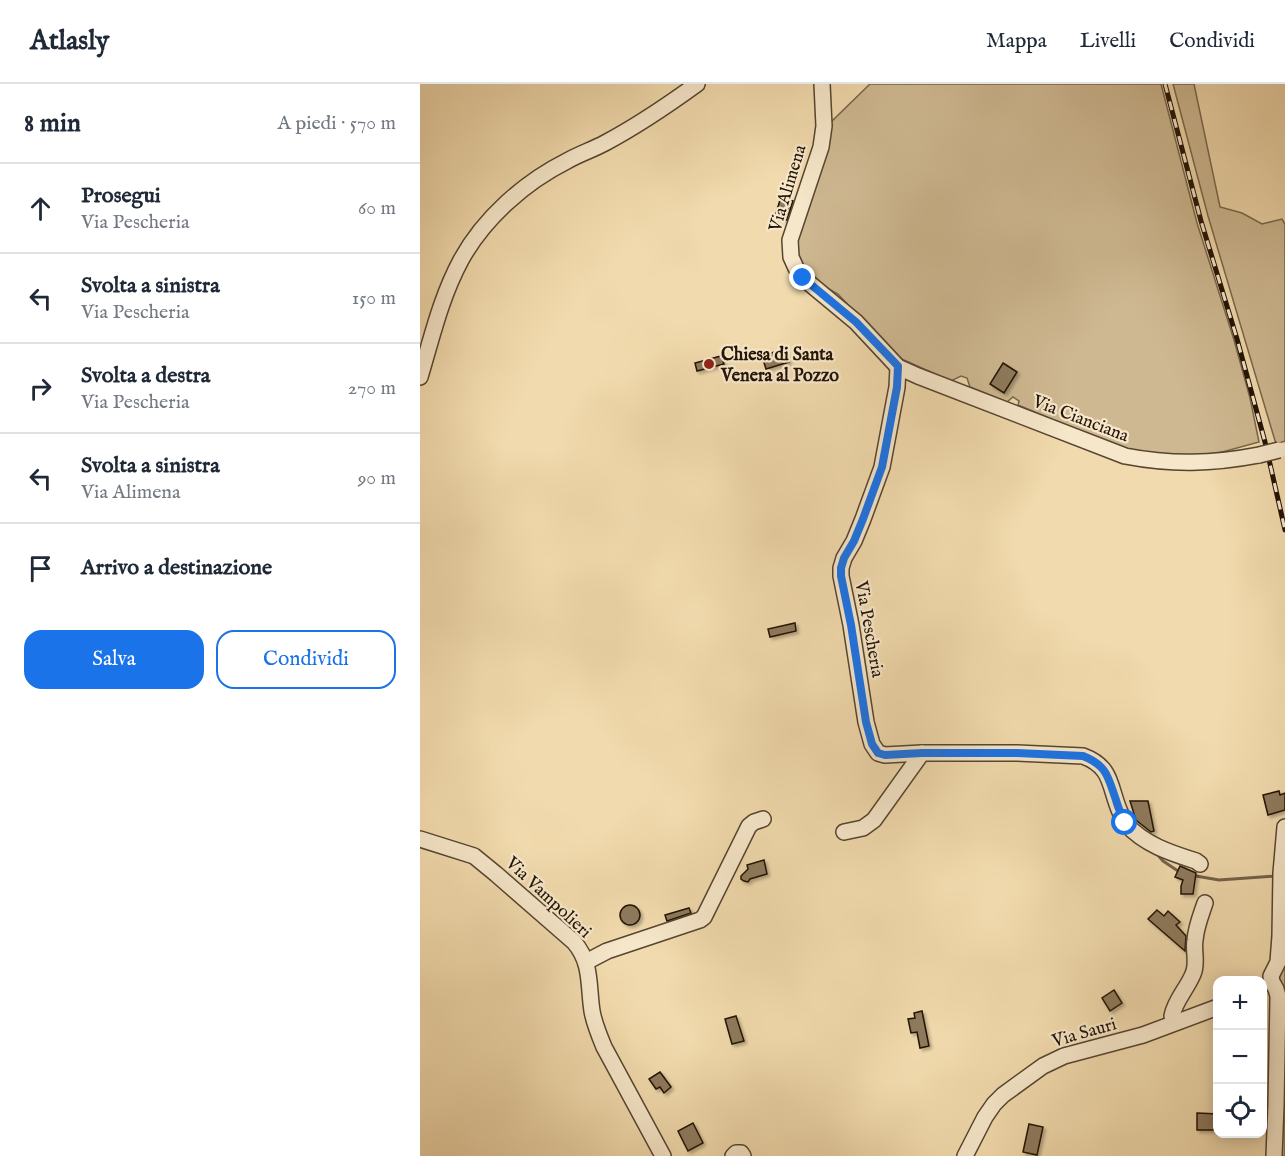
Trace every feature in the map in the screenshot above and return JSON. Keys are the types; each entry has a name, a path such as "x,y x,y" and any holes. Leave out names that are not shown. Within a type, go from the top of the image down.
{"street":[{"path":"420,377 438,314 461,260 475,237 492,218 515,196 542,176 566,161 604,144 678,90 697,84"},
{"name":"Via Alimena","path":"822,84 824,118 821,147 790,240 791,257 803,278 856,322 898,366"},
{"name":"Via Cianciana","path":"898,366 918,376 1125,456 1150,461 1211,463 1282,449"},
{"name":"Via Pescheria","path":"898,366 897,387 882,467 863,519 841,568 866,722 872,744 878,753 885,755 1017,753 1083,756 1093,759 1107,774 1125,823 1152,845 1200,864"},
{"path":"844,832 863,828 874,820 922,753"},
{"path":"586,962 607,951 704,917 749,826 763,819"},
{"path":"1274,1156 1278,996 1272,982 1267,978 1278,962 1285,828"},
{"name":"Via Vampolieri","path":"420,839 474,856 574,942 581,951 589,976 592,1011 598,1032 663,1156"},
{"path":"1175,1022 1172,1016 1173,1008 1195,970 1194,942 1205,903"},
{"name":"Via Sauri","path":"965,1156 994,1104 1042,1066 1064,1056 1143,1035 1213,1009"},
{"path":"733,1156 736,1153 743,1156"}],"shaded area":[{"path":"870,84 1161,84 1197,223 1250,398 1259,442 1215,454 1190,456 1130,452 1018,405 1019,401 1013,397 1007,402 970,387 967,378 961,376 951,381 897,357 838,294 816,282 802,269 794,252 829,124"},
{"path":"1173,84 1194,84 1220,207 1242,213 1262,224 1282,219 1285,224 1285,441 1276,444 1208,216"},
{"path":"1285,881 1285,1156 1278,1156 1277,981"}],"building":[{"path":"781,197 793,201 787,220 775,216"},
{"path":"784,349 789,362 766,369 762,356"},
{"name":"Chiesa di Santa Venera al Pozzo","path":"721,356 724,364 697,371 695,363"},
{"path":"1003,363 1017,372 1004,393 990,384"},
{"path":"795,623 796,631 770,637 768,629"},
{"path":"1279,791 1280,795 1285,793 1285,810 1268,815 1263,795"},
{"path":"1130,801 1148,801 1154,831 1151,832 1136,820"},
{"path":"764,860 767,874 750,879 748,882 741,879 748,869 747,865"},
{"path":"1180,866 1196,873 1193,894 1181,894 1183,880 1175,877"},
{"path":"630,905 637,908 640,915 637,922 630,925 623,922 620,915 623,908"},
{"path":"689,908 691,913 667,921 665,915"},
{"path":"1157,910 1164,916 1168,911 1180,922 1176,925 1186,936 1185,951 1148,919"},
{"path":"1114,990 1122,1003 1110,1011 1102,998"},
{"path":"922,1011 929,1046 920,1048 917,1032 911,1033 908,1019 915,1018 914,1013"},
{"path":"736,1016 744,1041 732,1044 725,1019"},
{"path":"660,1072 671,1087 664,1093 660,1087 656,1089 649,1079"},
{"path":"1197,1113 1213,1114 1213,1130 1197,1130"},
{"path":"693,1123 703,1143 688,1151 678,1131"},
{"path":"1029,1124 1043,1127 1037,1155 1023,1152"}],"waterway":[{"path":"1157,854 1178,871"},
{"path":"1196,876 1219,880 1277,876"}],"railway":[{"path":"1165,84 1201,221 1265,442 1285,530"}],"place":[{"name":"Chiesa di Santa Venera al Pozzo","path":"709,364"}],"route":[{"path":"803,278 856,322 898,366 897,387 882,467 863,519 841,568 866,722 872,744 878,753 885,755 1017,753 1083,756 1093,759 1107,774 1112,784 1116,803 1125,823"}]}
